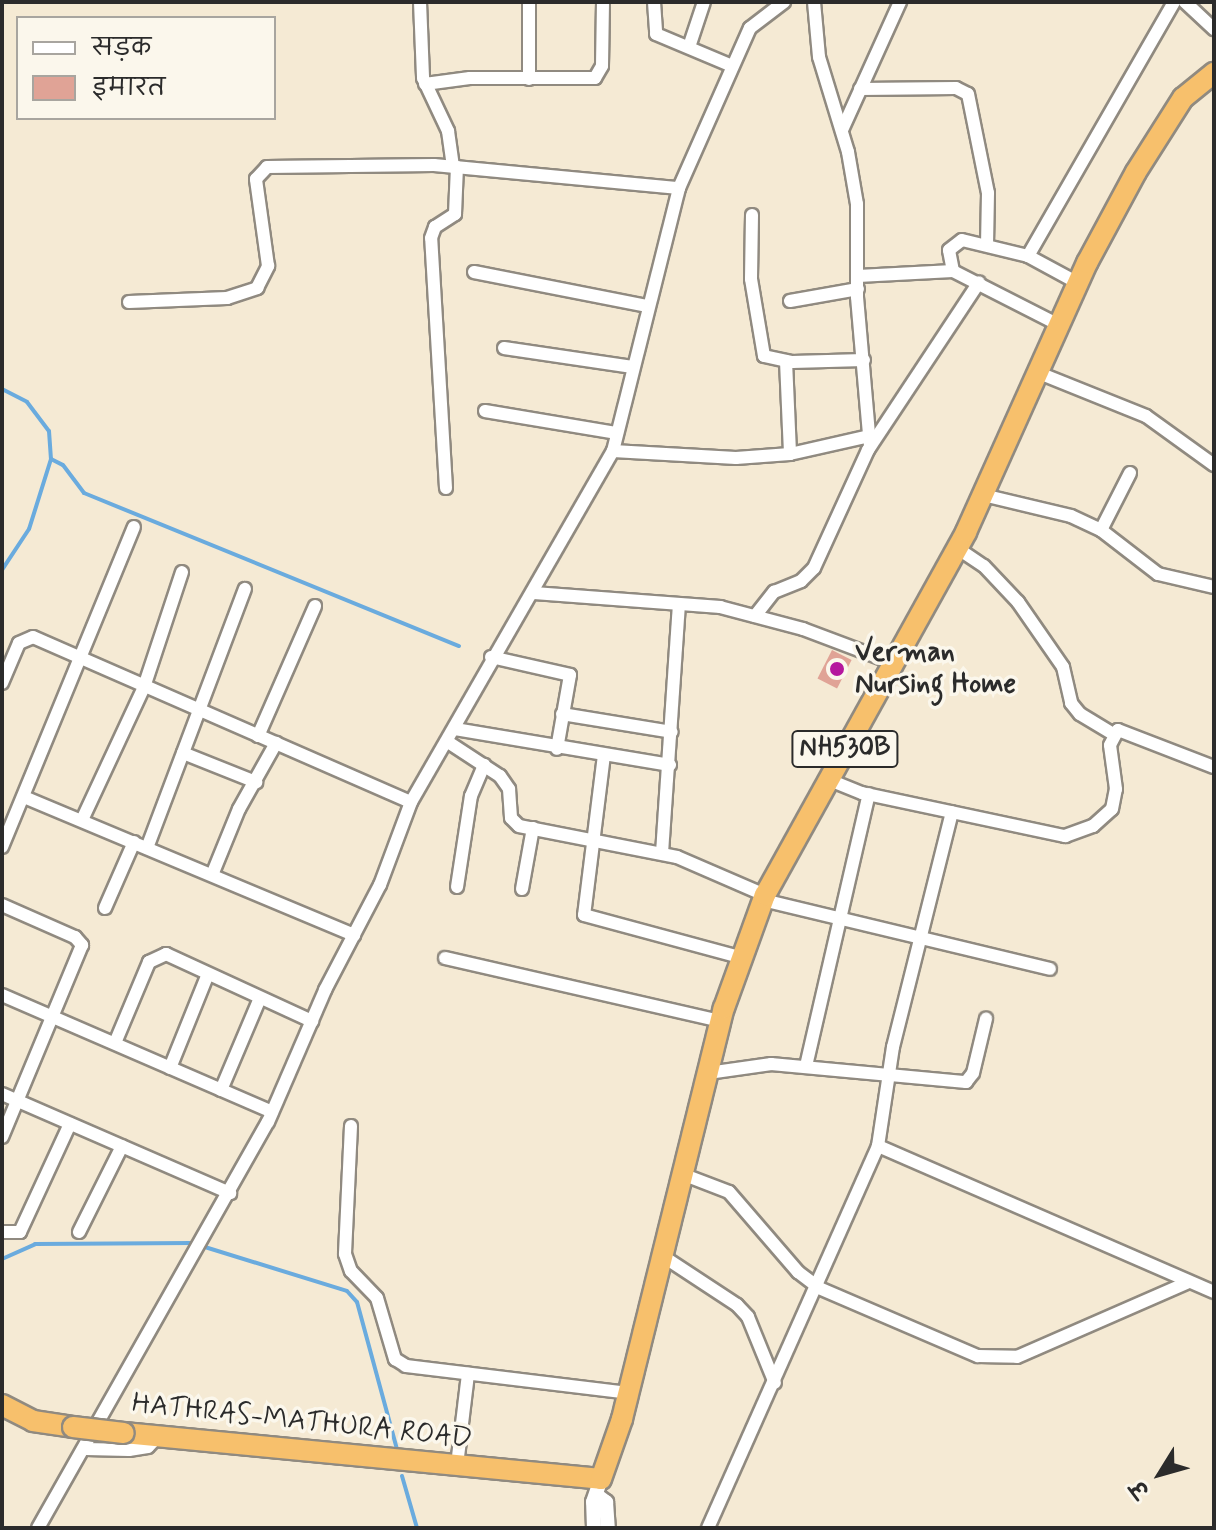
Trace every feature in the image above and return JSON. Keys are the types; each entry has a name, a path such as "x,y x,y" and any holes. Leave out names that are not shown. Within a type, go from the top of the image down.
{"highway":[{"name":"NH530B","path":"600,1488 628,1393 721,1021 740,957 764,898 827,779 896,664 957,548 1078,283 1159,132 1183,98 1214,73"},
{"name":"HATHRAS-MATHURA ROAD","path":"2,1405 33,1421 73,1427 457,1465 600,1488"}],"street":[{"path":"420,2 425,84 448,131 455,167 455,214 435,227 431,238 446,488"},
{"path":"529,2 529,79"},
{"path":"425,84 529,79 586,80 600,73 603,2"},
{"path":"654,2 656,34 732,66"},
{"path":"689,47 704,2"},
{"path":"38,1528 208,1235 272,1112 354,935 411,802 448,742 491,657 534,593 613,451 679,188 750,28 784,2"},
{"path":"814,2 822,73 842,130 857,204 858,283 870,441"},
{"path":"842,130 900,2"},
{"path":"1028,256 1174,2"},
{"path":"1185,2 1214,29"},
{"path":"860,89 956,88 968,94 988,193 987,244"},
{"path":"129,302 227,298 257,288 268,266 256,179 267,167 455,167 679,188"},
{"path":"752,215 751,279 761,352 786,361 864,360"},
{"path":"953,271 949,250 954,242 987,244 1028,256 1078,283"},
{"path":"790,301 858,283 953,271 1059,325"},
{"path":"474,272 648,306"},
{"path":"755,616 774,592 801,581 814,568 870,441 979,282"},
{"path":"504,348 633,367"},
{"path":"786,361 790,454"},
{"path":"1039,373 1146,416 1214,465"},
{"path":"485,411 617,433"},
{"path":"613,451 736,458 790,454 870,441"},
{"path":"1101,530 1130,473"},
{"path":"983,495 1071,516 1101,530 1158,574 1214,587"},
{"path":"3,841 24,797 77,657 134,527"},
{"path":"957,548 984,566 1018,602 1063,667 1071,703 1080,714 1112,733 1125,729 1214,767"},
{"path":"82,820 144,687 182,572"},
{"path":"147,848 245,589"},
{"path":"534,593 679,605 755,616 896,664"},
{"path":"662,853 679,605"},
{"path":"258,736 315,606"},
{"path":"2,683 25,637 411,802"},
{"path":"491,657 567,672 571,679 557,749"},
{"path":"562,714 672,732"},
{"path":"455,729 557,749 670,765"},
{"path":"827,779 869,794 1056,836 1093,826 1106,817 1116,799 1112,733"},
{"path":"448,742 484,765 509,789 514,823 662,853 764,898 839,921 923,937 1050,969"},
{"path":"212,875 276,743"},
{"path":"183,753 256,782"},
{"path":"604,755 584,915 740,957"},
{"path":"457,887 471,796 484,765"},
{"path":"806,1066 869,794"},
{"path":"24,797 354,935"},
{"path":"708,1528 819,1288 878,1146 889,1075 952,812"},
{"path":"522,889 533,828"},
{"path":"105,908 134,842"},
{"path":"2,905 81,942 2,1137"},
{"path":"115,1043 154,956 166,954 312,1021"},
{"path":"445,958 721,1021"},
{"path":"170,1068 208,974"},
{"path":"2,995 272,1112"},
{"path":"221,1090 260,998"},
{"path":"708,1073 771,1064 966,1082 973,1073 986,1019"},
{"path":"2,1094 230,1193"},
{"path":"2,1232 20,1232 70,1124"},
{"path":"351,1126 347,1264 377,1298 388,1347 399,1363 628,1393"},
{"path":"79,1232 122,1146"},
{"path":"878,1146 1214,1292"},
{"path":"682,1174 729,1192 798,1272 819,1288 998,1360 1017,1357 1189,1282"},
{"path":"661,1255 737,1305 748,1317 775,1383"},
{"path":"457,1465 468,1374"},
{"path":"2,1420 33,1421"},
{"path":"86,1449 148,1447 159,1435"},
{"path":"594,1528 593,1502 600,1488"},
{"path":"600,1488 606,1502 608,1528"}],"building":[{"path":"832,650 852,660 837,688 817,679"}],"waterway":[{"path":"2,389 27,402 49,431 51,459 29,529 2,570"},
{"path":"51,459 63,465 84,493 459,646"},
{"path":"2,1259 35,1244 192,1243 347,1291 357,1302 397,1449"},
{"path":"402,1476 417,1528"}],"place":[{"name":"Verman Nursing Home","path":"837,669"}]}
